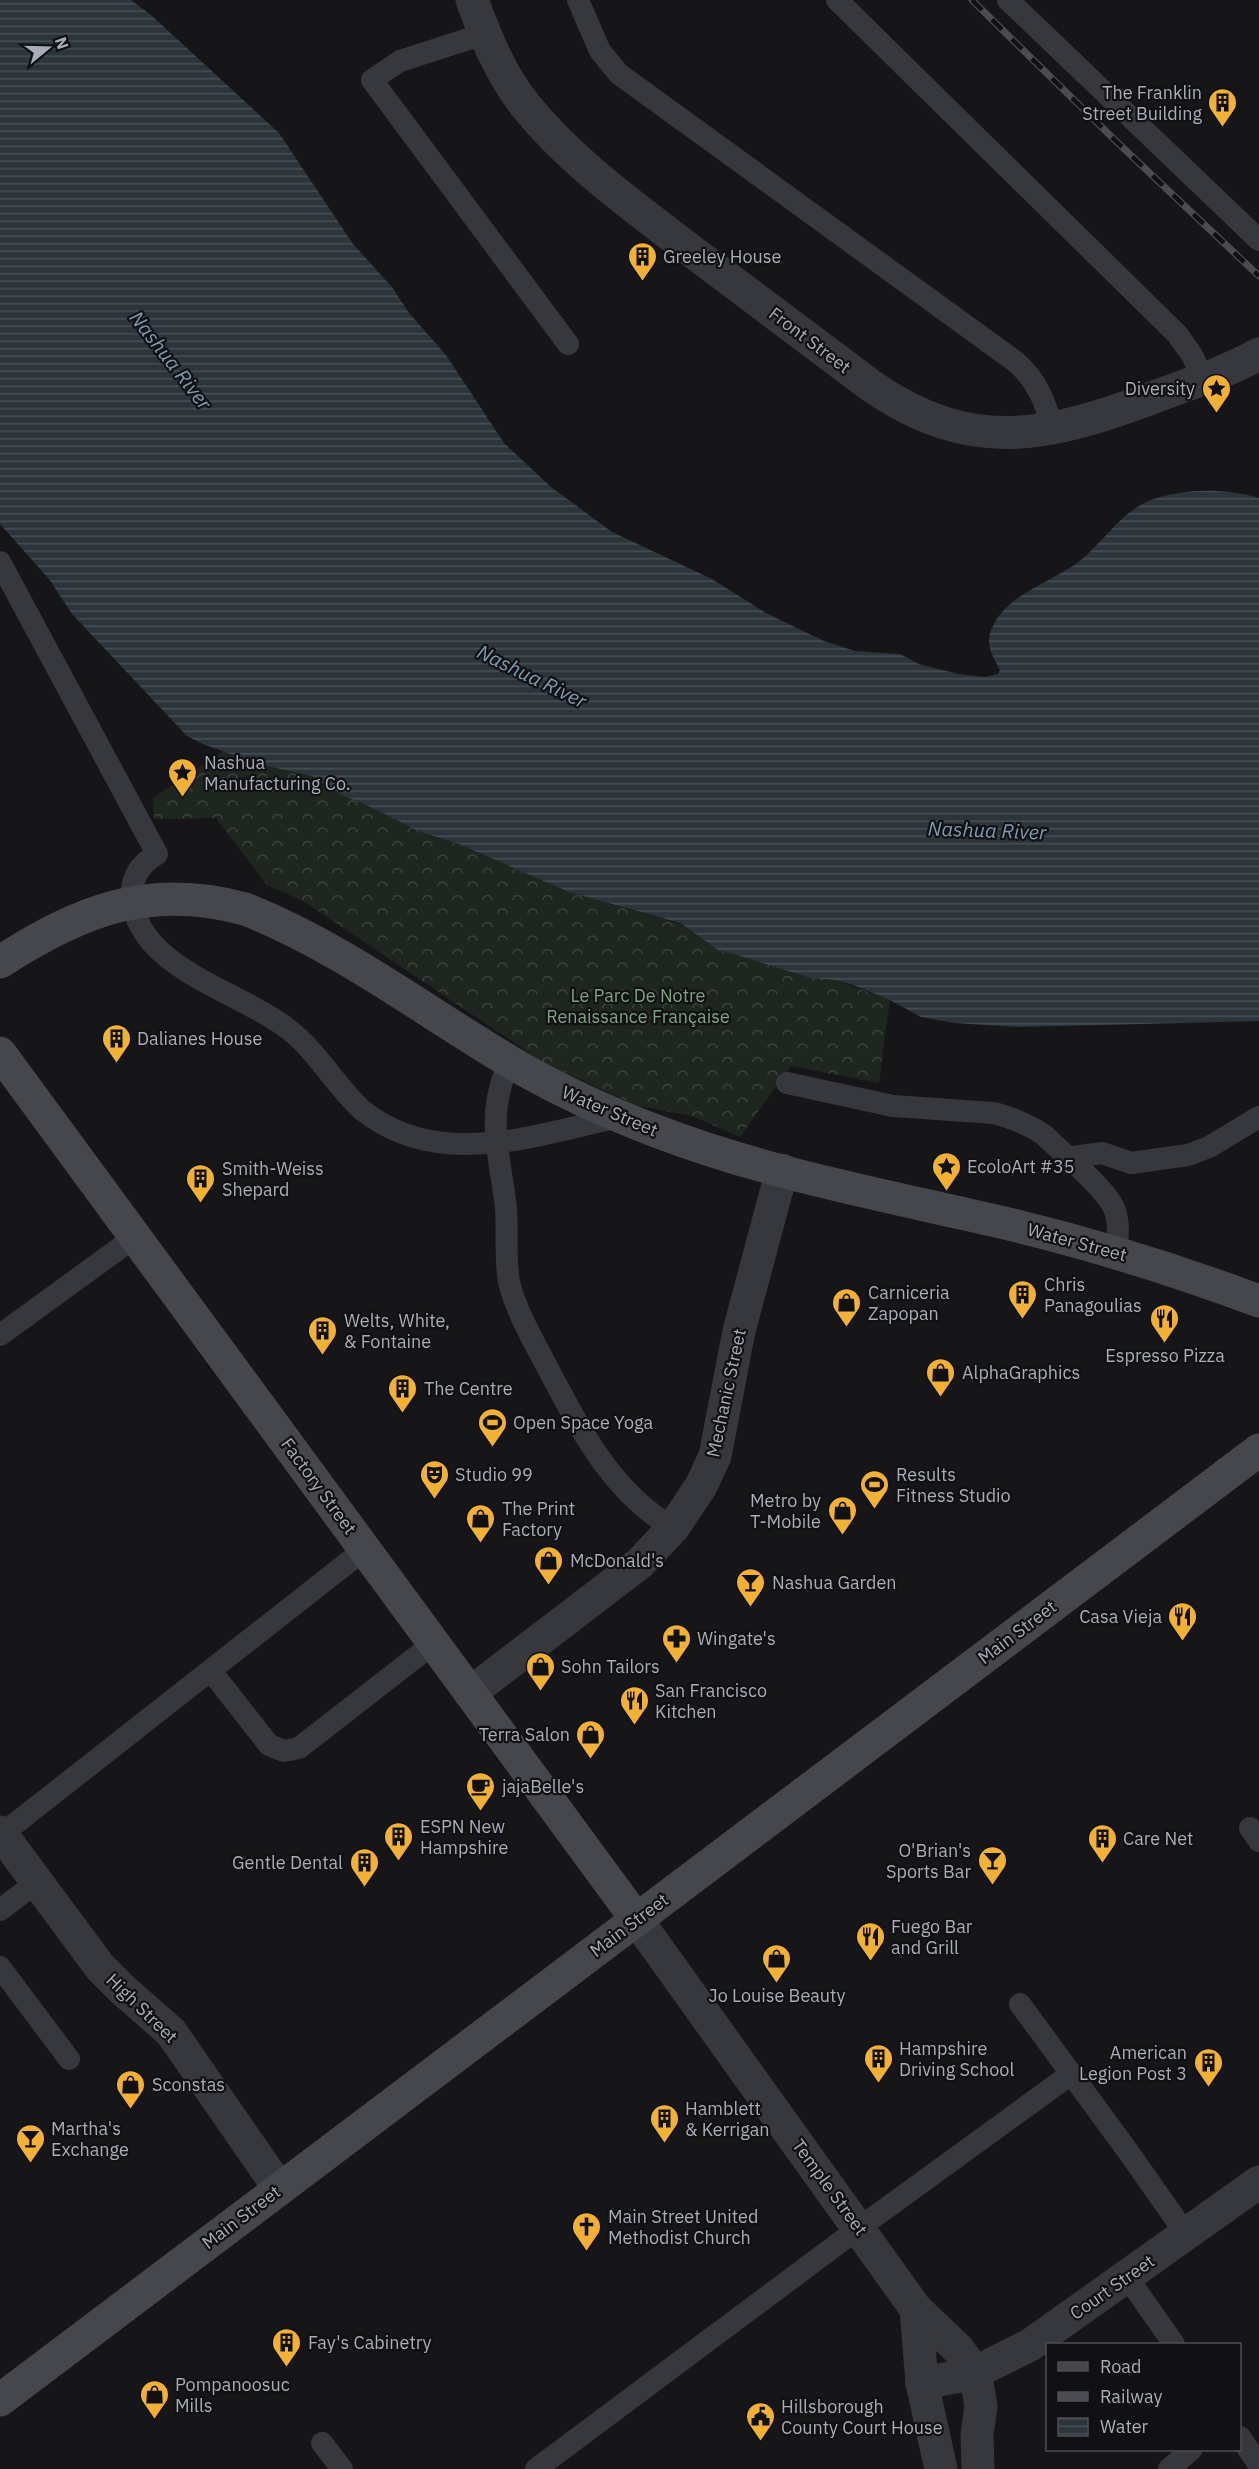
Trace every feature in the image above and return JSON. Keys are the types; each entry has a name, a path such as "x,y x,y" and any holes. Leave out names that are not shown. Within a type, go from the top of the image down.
{"main road":[{"name":"Water Street","path":"0,962 66,924 92,913 130,903 194,899 245,909 278,922 341,957 552,1086 619,1117 699,1147 782,1170 1116,1252 1259,1301"},
{"name":"Factory Street","path":"0,1053 637,1920"},
{"name":"Main Street","path":"0,2400 1259,1450"}],"street":[{"name":"Front Street","path":"472,0 484,34 502,72 540,122 569,151 638,210 878,391 911,411 955,427 1006,433 1052,429 1091,420 1203,378 1259,354"},
{"name":"Mechanic Street","path":"470,1693 640,1563 673,1528 701,1486 715,1456 739,1331 782,1170"},
{"name":"High Street","path":"1,1833 110,1978 171,2032 279,2188"},
{"name":"Temple Street","path":"637,1920 916,2309 958,2349 973,2373 980,2394 981,2406 977,2443 978,2469"},
{"name":"Court Street","path":"922,2383 973,2373 1000,2362 1030,2345 1259,2182"},
{"path":"916,2309 922,2383 941,2469"}],"lane":[{"path":"837,0 1177,334 1192,354 1203,378"},
{"path":"1008,0 1259,240"},
{"path":"584,2 600,51 613,68 631,85 1026,372 1045,401 1052,429"},
{"path":"484,34 400,61 372,80 568,344"},
{"path":"0,562 157,854 136,873 131,892 135,914 152,944 171,961 289,1029 352,1101 374,1119 407,1136 431,1142 460,1145 497,1144 619,1117"},
{"path":"510,1062 497,1094 495,1113 506,1208 507,1268 520,1314 578,1424 605,1466 639,1505 673,1528"},
{"path":"787,1083 893,1106 994,1113 1009,1117 1044,1135 1102,1191 1113,1207 1118,1222 1116,1252"},
{"path":"1067,1158 1102,1153 1131,1163 1188,1155 1209,1147 1259,1117"},
{"path":"0,1335 135,1237"},
{"path":"1,1833 365,1550"},
{"path":"212,1671 269,1745 284,1751 299,1748 434,1643"},
{"path":"0,1910 37,1882"},
{"path":"0,1967 69,2060"},
{"path":"1020,2004 1186,2234"},
{"path":"536,2469 859,2228 1071,2074"},
{"path":"1126,2277 1173,2343"},
{"path":"1241,2440 1259,2465"},
{"path":"322,2444 342,2469"},
{"path":"1169,2469 1190,2451"}],"green space":[{"name":"Le Parc De Notre Renaissance Française","path":"225,750 258,764 312,776 342,795 418,831 459,844 569,892 680,924 719,951 810,978 835,980 890,1000 879,1083 791,1066 740,1137 692,1116 638,1106 543,1062 303,901 267,885 216,818 154,819 153,798"}],"water":[{"name":"Nashua River","path":"0,0 131,0 151,15 279,133 353,244 392,287 409,313 446,355 504,443 551,487 612,532 712,579 766,613 824,641 855,651 900,654 919,664 958,674 985,677 998,674 1000,670 992,653 989,636 1001,613 1021,596 1081,560 1131,511 1151,500 1191,491 1232,492 1259,498 1259,1021 1020,1027 955,1023 921,1017 890,1000 853,985 835,980 810,978 719,951 680,923 569,892 459,844 418,831 342,795 312,776 258,764 187,736 72,614 49,579 0,524"}],"railway":[{"path":"972,0 1120,145 1259,276"}],"place":[{"name":"The Franklin Street Building","path":"1223,128"},
{"name":"Greeley House","path":"642,282"},
{"name":"Diversity","path":"1216,414"},
{"name":"Nashua Manufacturing Co.","path":"183,798"},
{"name":"Dalianes House","path":"116,1064"},
{"name":"EcoloArt #35","path":"946,1192"},
{"name":"Smith-Weiss Shepard","path":"201,1204"},
{"name":"Chris Panagoulias","path":"1023,1320"},
{"name":"Carniceria Zapopan","path":"847,1328"},
{"name":"Espresso Pizza","path":"1165,1344"},
{"name":"Welts, White, & Fontaine","path":"323,1356"},
{"name":"AlphaGraphics","path":"941,1398"},
{"name":"The Centre","path":"403,1414"},
{"name":"Open Space Yoga","path":"492,1448"},
{"name":"Studio 99","path":"434,1500"},
{"name":"Results Fitness Studio","path":"875,1510"},
{"name":"Metro by T-Mobile","path":"842,1536"},
{"name":"The Print Factory","path":"481,1544"},
{"name":"McDonald's","path":"549,1586"},
{"name":"Nashua Garden","path":"751,1608"},
{"name":"Casa Vieja","path":"1183,1642"},
{"name":"Wingate's","path":"676,1664"},
{"name":"Sohn Tailors","path":"540,1692"},
{"name":"San Francisco Kitchen","path":"634,1726"},
{"name":"Terra Salon","path":"591,1760"},
{"name":"jajaBelle's","path":"481,1812"},
{"name":"ESPN New Hampshire","path":"399,1862"},
{"name":"Care Net","path":"1102,1864"},
{"name":"O'Brian's Sports Bar","path":"992,1886"},
{"name":"Gentle Dental","path":"364,1888"},
{"name":"Fuego Bar and Grill","path":"870,1962"},
{"name":"Jo Louise Beauty","path":"777,1984"},
{"name":"Hampshire Driving School","path":"878,2084"},
{"name":"American Legion Post 3","path":"1208,2088"},
{"name":"Sconstas","path":"131,2110"},
{"name":"Hamblett & Kerrigan","path":"664,2144"},
{"name":"Martha's Exchange","path":"30,2164"},
{"name":"Main Street United Methodist Church","path":"587,2252"},
{"name":"Fay's Cabinetry","path":"287,2368"},
{"name":"Pompanoosuc Mills","path":"154,2420"},
{"name":"Hillsborough County Court House","path":"760,2442"}]}
